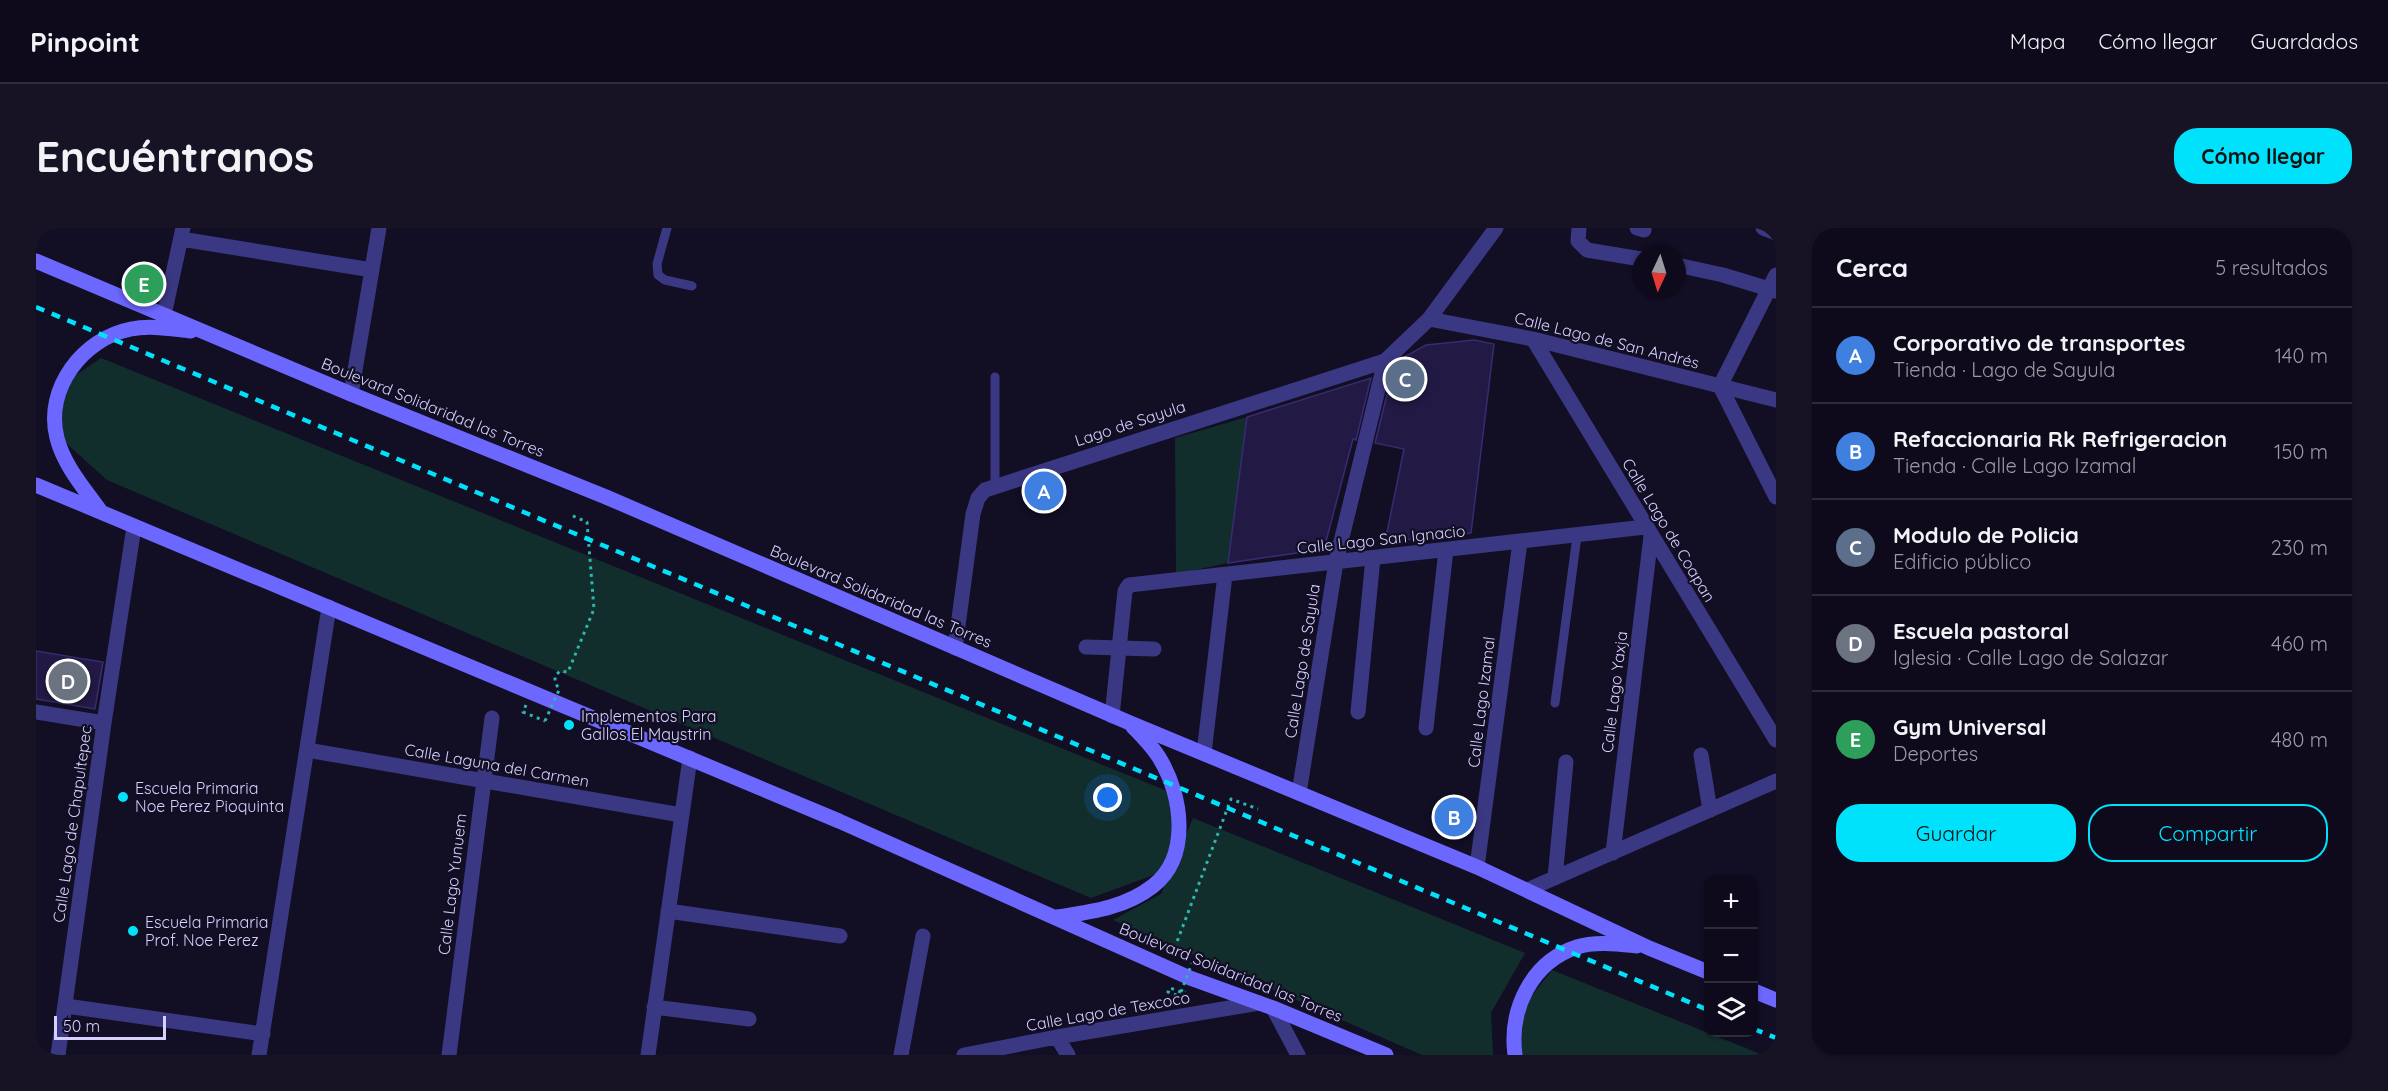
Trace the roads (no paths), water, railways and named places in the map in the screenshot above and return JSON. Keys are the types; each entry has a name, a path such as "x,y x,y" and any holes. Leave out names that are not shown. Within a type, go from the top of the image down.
{"main road":[{"name":"Boulevard Solidaridad las Torres","path":"36,261 351,394 606,497 1112,716 1477,867 1649,948 1704,970"},
{"path":"101,513 70,468 56,435 57,396 69,372 86,351 96,343 120,332 146,327 206,332"},
{"name":"Boulevard Solidaridad las Torres","path":"36,485 849,825 1190,978 1386,1055"},
{"path":"1057,918 1104,909 1143,893 1163,875 1176,848 1179,821 1171,782 1159,756 1130,723"},
{"path":"1515,1055 1514,1034 1518,1008 1534,978 1549,962 1562,953 1579,946 1609,944 1649,948"},
{"path":"1758,993 1776,1000"}],"street":[{"path":"351,394 379,228"},
{"path":"1429,319 1497,228"},
{"path":"1579,228 1578,241 1587,250 1632,258"},
{"path":"1763,228 1776,233"},
{"path":"164,315 182,234 372,270"},
{"path":"1686,267 1773,285 1720,386 1776,497"},
{"name":"Calle Lago de San Andrés","path":"1429,319 1533,339 1776,400"},
{"name":"Lago de Sayula","path":"995,485 1385,361 1429,319"},
{"name":"Calle Lago de Coapan","path":"1533,339 1776,740"},
{"name":"Calle Lago de Sayula","path":"1299,793 1336,562 1385,361"},
{"path":"955,648 973,514 982,493 995,485"},
{"name":"Calle Lago de Chapultepec","path":"58,1055 134,527"},
{"name":"Calle Lago San Ignacio","path":"1119,648 1125,591 1130,585 1577,536 1648,531"},
{"name":"Calle Lago Yaxja","path":"1613,853 1648,531"},
{"name":"Calle Lago Izamal","path":"1477,867 1520,542"},
{"path":"1426,728 1446,550"},
{"path":"1358,712 1373,558"},
{"path":"1204,753 1225,575"},
{"path":"259,1055 329,607"},
{"path":"1086,647 1154,649"},
{"path":"1112,716 1119,648"},
{"path":"36,712 104,723"},
{"name":"Calle Lago Yunuem","path":"448,1055 492,718"},
{"name":"Calle Laguna del Carmen","path":"307,750 681,815"},
{"path":"1701,755 1710,810"},
{"path":"648,1055 690,758"},
{"path":"1555,878 1566,762"},
{"path":"1527,890 1776,781"},
{"path":"668,911 840,936"},
{"path":"901,1055 923,936"},
{"path":"66,1006 263,1034"},
{"path":"1266,1006 1298,1055"},
{"name":"Calle Lago de Texcoco","path":"964,1055 1057,1037 1266,1006"},
{"path":"654,1007 748,1019"},
{"path":"1057,1037 1068,1055"}],"lane":[{"path":"667,228 657,264 658,275 666,280 692,286"},
{"path":"995,377 995,485"},
{"path":"1555,703 1577,536"}],"railway":[{"path":"36,307 1704,1008"},
{"path":"1758,1031 1776,1038"}],"place":[{"name":"Gym Universal","path":"144,284"},
{"name":"Modulo de Policia","path":"1405,379"},
{"name":"Corporativo de transportes","path":"1044,491"},
{"name":"Escuela pastoral","path":"68,681"},
{"name":"Implementos Para Gallos El Maystrin","path":"569,725"},
{"name":"Escuela Primaria Noe Perez Pioquinta","path":"123,797"},
{"name":"Refaccionaria Rk Refrigeracion","path":"1454,817"},
{"name":"Escuela Primaria Prof. Noe Perez","path":"133,931"}]}
